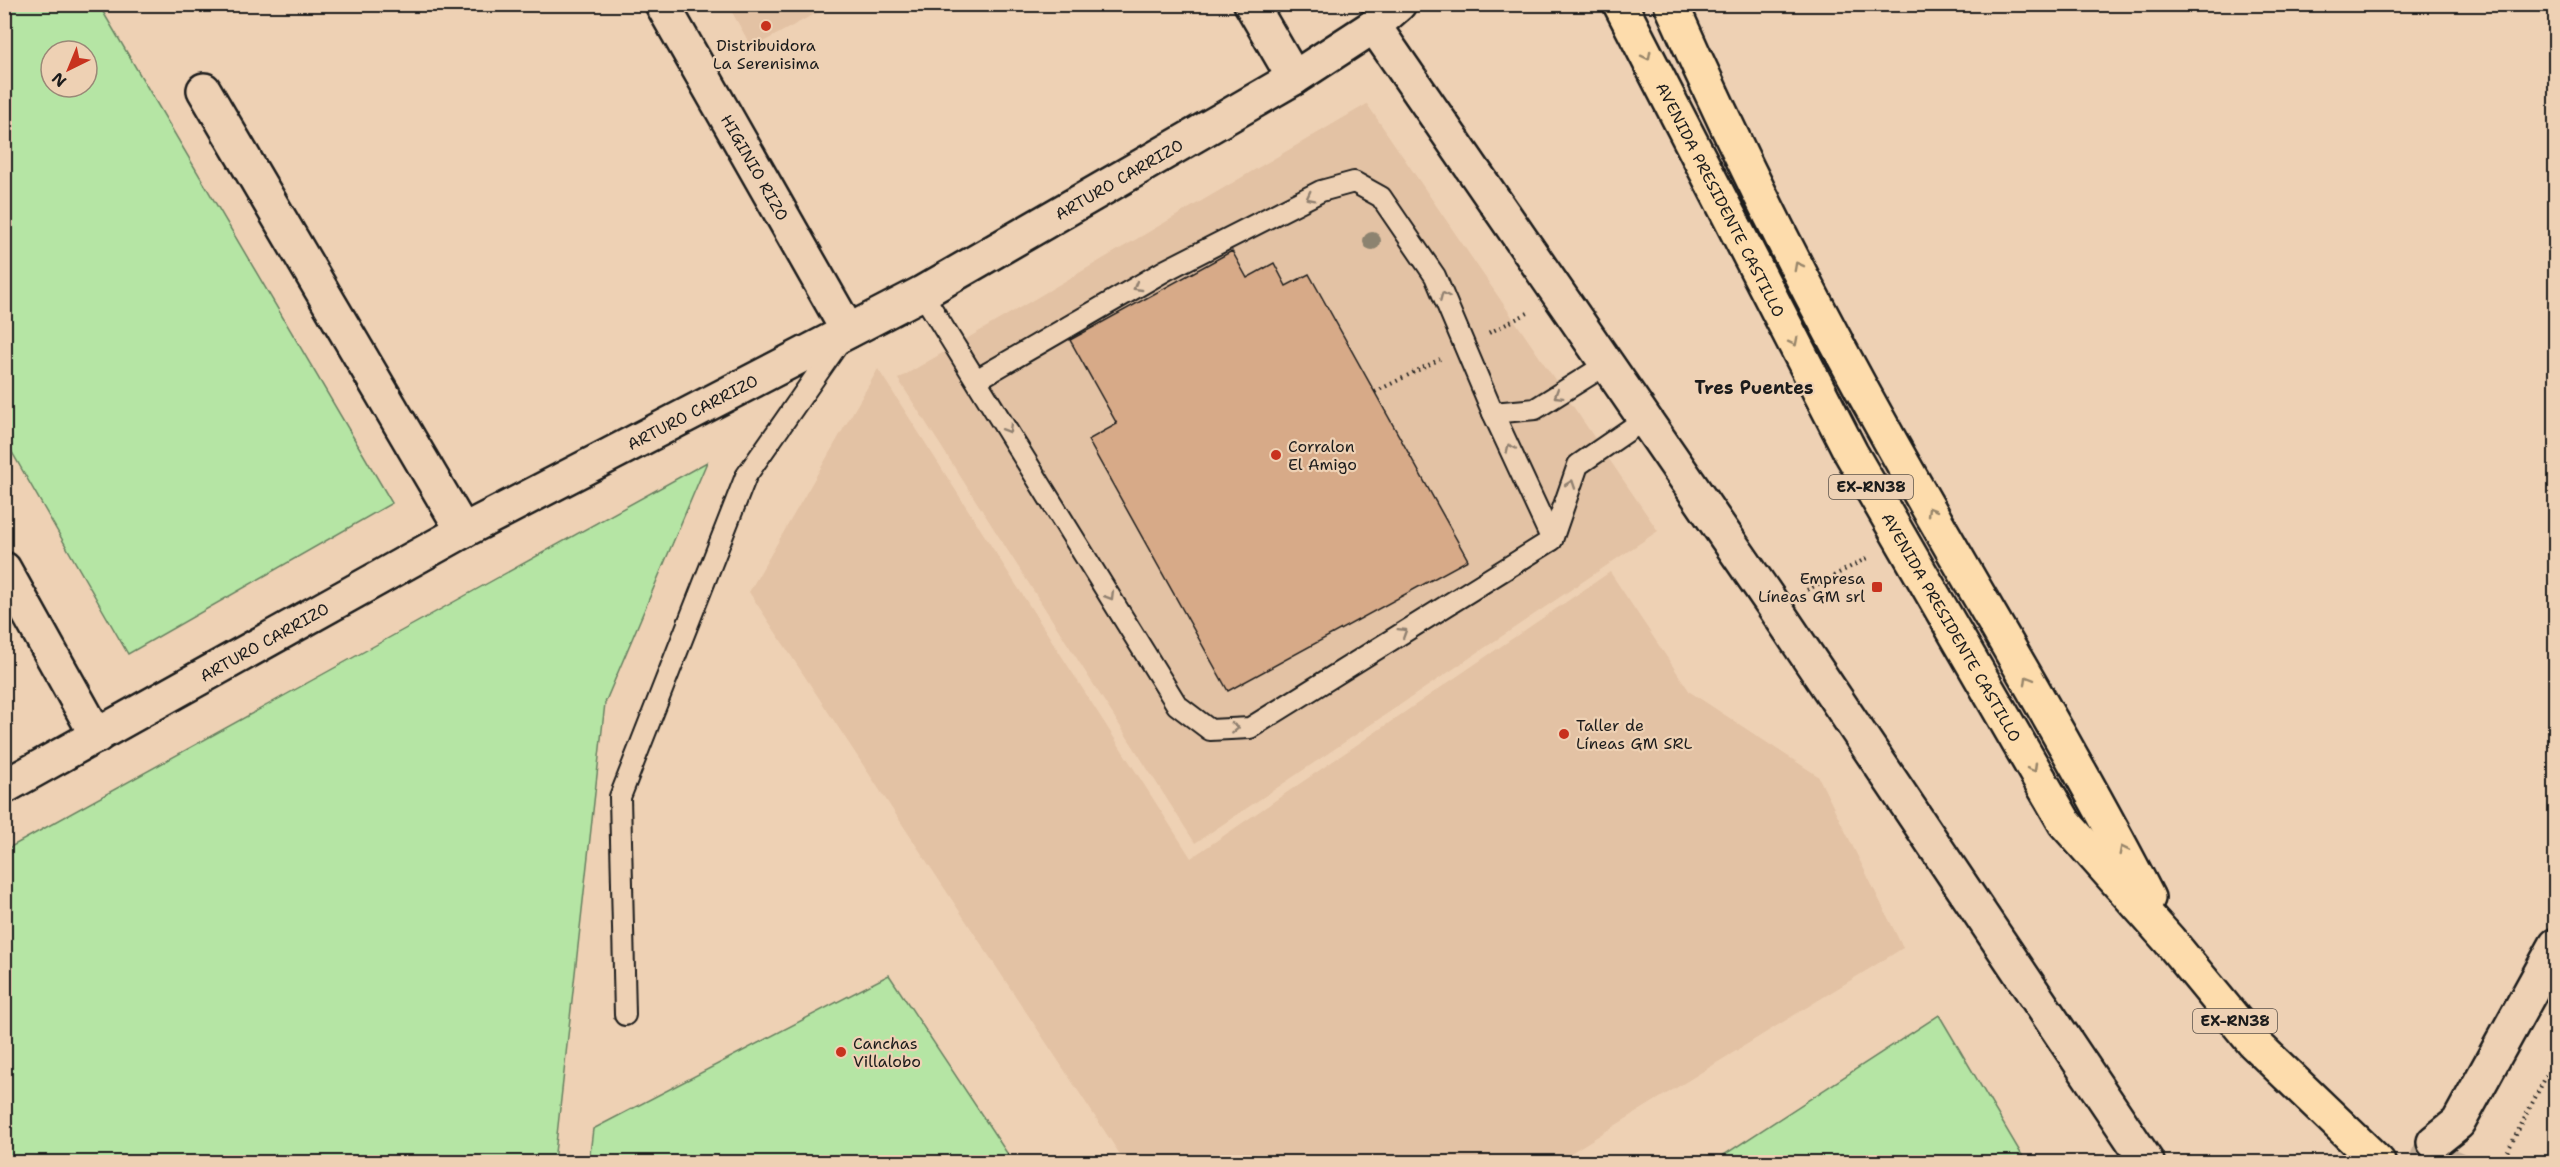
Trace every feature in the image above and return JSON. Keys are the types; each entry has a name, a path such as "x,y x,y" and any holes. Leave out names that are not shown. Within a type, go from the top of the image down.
{"main road":[{"name":"AVENIDA PRESIDENTE CASTILLO","path":"1620,4 1851,453 2065,823 2169,940 2253,1042 2378,1162"},
{"name":"AVENIDA PRESIDENTE CASTILLO","path":"1671,4 1728,133 1881,424 2100,806 2169,940"}],"street":[{"name":"HIGINIO RIZO","path":"662,4 848,331"},
{"path":"1251,4 1294,78"},
{"name":"ARTURO CARRIZO","path":"4,787 463,531 922,293 1294,78 1377,15 1399,4"},
{"path":"1377,15 1607,364 1775,608 2146,1162"},
{"path":"204,90 463,531"},
{"path":"4,569 97,736"},
{"path":"2451,1139 2556,945"}],"lane":[{"path":"978,379 1166,270 1321,192 1354,182 1381,197 1436,276 1493,413 1552,540"},
{"path":"922,293 978,379 1177,705 1210,730 1250,728 1552,540 1578,465 1645,419"},
{"path":"625,1015 620,797 746,476 848,331"},
{"path":"1493,413 1535,409 1607,364"}],"path":[{"path":"1775,608 1901,539"},
{"path":"2502,1162 2556,1057"}],"shaded area":[{"name":"Distribuidora La Serenisima","path":"728,5 831,5 752,48"},
{"name":"Corralon El Amigo","path":"1367,104 1658,531 1195,843 898,379"},
{"name":"Taller de Líneas GM SRL","path":"878,369 1191,858 1610,572 1690,692 1818,776 1903,948 1556,1162 1125,1162 749,592"}],"green space":[{"path":"4,5 99,5 392,503 128,654 5,440"},
{"path":"707,462 605,703 554,1162 5,1162 5,850"},
{"name":"Canchas Villalobo","path":"889,975 1013,1162 589,1162 593,1129"},
{"path":"1939,1015 2026,1162 1713,1162"}],"building":[{"path":"1232,251 1247,278 1274,263 1286,286 1309,274 1468,560 1228,691 1088,440 1117,424 1070,340"}],"tunnel":[{"path":"2425,1162 2434,1142"},
{"path":"2454,1162 2459,1151"}],"place":[{"name":"Distribuidora La Serenisima","path":"766,26"},
{"name":"Corralon El Amigo","path":"1276,455"},
{"name":"Empresa Líneas GM srl","path":"1877,587"},
{"name":"Taller de Líneas GM SRL","path":"1564,734"},
{"name":"Canchas Villalobo","path":"841,1052"}],"district":[{"name":"Tres Puentes","path":"1754,388"}]}
